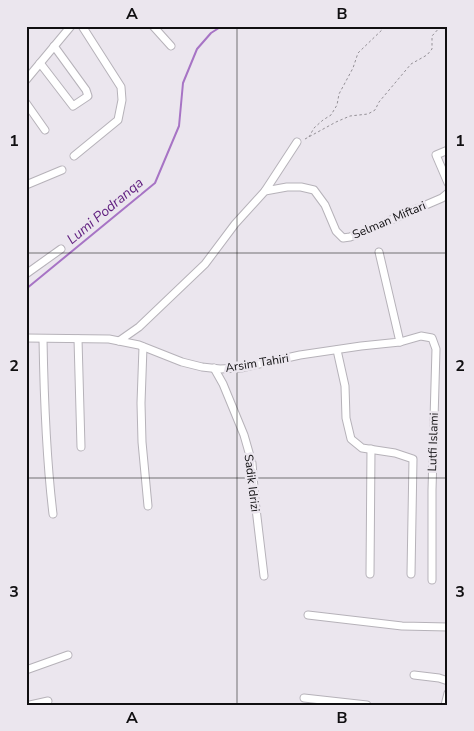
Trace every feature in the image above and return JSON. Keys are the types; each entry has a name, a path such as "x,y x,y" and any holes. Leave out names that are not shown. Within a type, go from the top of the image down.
{"street":[{"path":"26,80 70,26"},
{"path":"74,156 118,120 122,100 121,87 82,26"},
{"path":"153,26 171,46"},
{"path":"40,63 73,106 88,96 86,90 54,46"},
{"path":"26,103 46,130"},
{"path":"119,341 139,327 205,264 235,224 265,191 297,142"},
{"path":"448,150 436,155 448,183"},
{"path":"26,185 62,170"},
{"name":"Selman Miftari","path":"265,191 288,187 314,190 325,205 336,231 343,238 377,226 442,198 448,193"},
{"path":"26,274 61,248"},
{"path":"379,252 400,342"},
{"name":"Lutfi Islami","path":"400,342 421,336 432,338 436,349 432,490 432,580"},
{"name":"Arsim Tahiri","path":"26,338 109,339 143,346 182,362 214,368 241,368 300,356 400,342"},
{"path":"44,339 45,429 53,514"},
{"path":"78,339 81,447"},
{"path":"143,346 142,442 148,506"},
{"path":"337,350 345,386 346,418 351,439 362,448 395,453 412,459 411,574"},
{"name":"Sadik Idrizi","path":"214,368 223,384 244,435 252,463 264,576"},
{"path":"370,574 372,450"},
{"path":"308,614 402,626 448,627"},
{"path":"26,670 68,655"},
{"path":"414,675 448,681"},
{"path":"444,705 448,693"},
{"path":"304,698 367,705"},
{"path":"30,705 48,701"}],"path":[{"path":"309,137 314,128 332,115 337,105 339,94 353,68 358,53 386,26"},
{"path":"297,142 350,116 368,114 376,110 379,102 411,64 432,50 432,36 441,26"}],"waterway":[{"name":"Lumi Podranqa","path":"26,289 155,183 179,126 183,83 197,49 211,33 222,26"}]}
